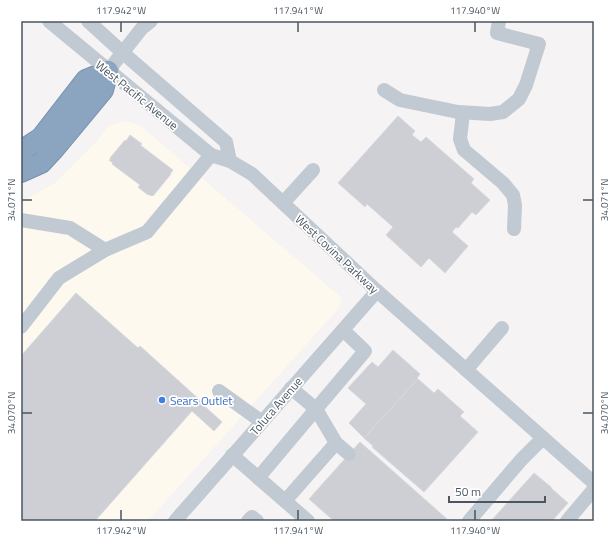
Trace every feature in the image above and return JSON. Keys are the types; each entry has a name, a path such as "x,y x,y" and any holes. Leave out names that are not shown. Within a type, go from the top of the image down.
{"highway":[{"path":"21,151 41,138 86,80 108,71"},
{"path":"21,172 41,163 54,149 103,90 108,71"}],"street":[{"name":"West Pacific Avenue","path":"48,21 211,155 230,161"},
{"path":"88,21 226,142 230,161"},
{"path":"108,71 142,28 151,21"},
{"path":"384,90 400,100 463,113 490,114 503,112 519,99 526,85 539,44 497,33 499,21"},
{"path":"463,113 460,139 464,150 503,183 513,195 515,205 514,229"},
{"path":"21,327 59,278 105,250 147,232 211,155"},
{"name":"West Covina Parkway","path":"230,161 252,174 377,291 594,484"},
{"path":"283,203 313,170"},
{"path":"21,220 70,228 105,250"},
{"name":"Toluca Avenue","path":"174,521 377,291"},
{"path":"466,370 502,328"},
{"path":"258,478 365,351 343,330"},
{"path":"291,388 316,409 336,443 349,454"},
{"path":"219,391 262,422"},
{"path":"469,521 543,438"},
{"path":"285,501 336,443"},
{"path":"232,456 308,521"},
{"path":"566,521 594,489"},
{"path":"248,521 252,516 257,521"}],"shaded area":[{"path":"127,121 141,126 342,298 339,308 148,521 21,521 21,200 28,198 55,183 95,143 110,125"}],"building":[{"path":"398,116 415,131 412,135 421,142 426,137 474,179 471,183 490,200 476,215 472,212 458,228 456,227 452,232 468,246 445,273 429,258 421,267 386,235 393,227 367,204 365,207 338,183"},
{"path":"130,135 142,144 140,145 173,170 153,196 148,195 138,187 140,185 112,164 113,163 109,160"},
{"path":"76,293 138,348 140,346 222,422 214,431 192,411 95,521 21,521 21,356"},
{"path":"393,350 420,374 417,378 418,379 364,438 349,423 366,404 348,388 372,362 378,367"},
{"path":"418,379 434,393 438,389 464,412 460,416 478,432 424,492 372,447 373,446 364,438"},
{"path":"360,442 447,519 445,521 334,521 309,499"},
{"path":"534,473 568,503 552,521 491,521"}],"place":[{"name":"Sears Outlet","path":"162,400"}]}
